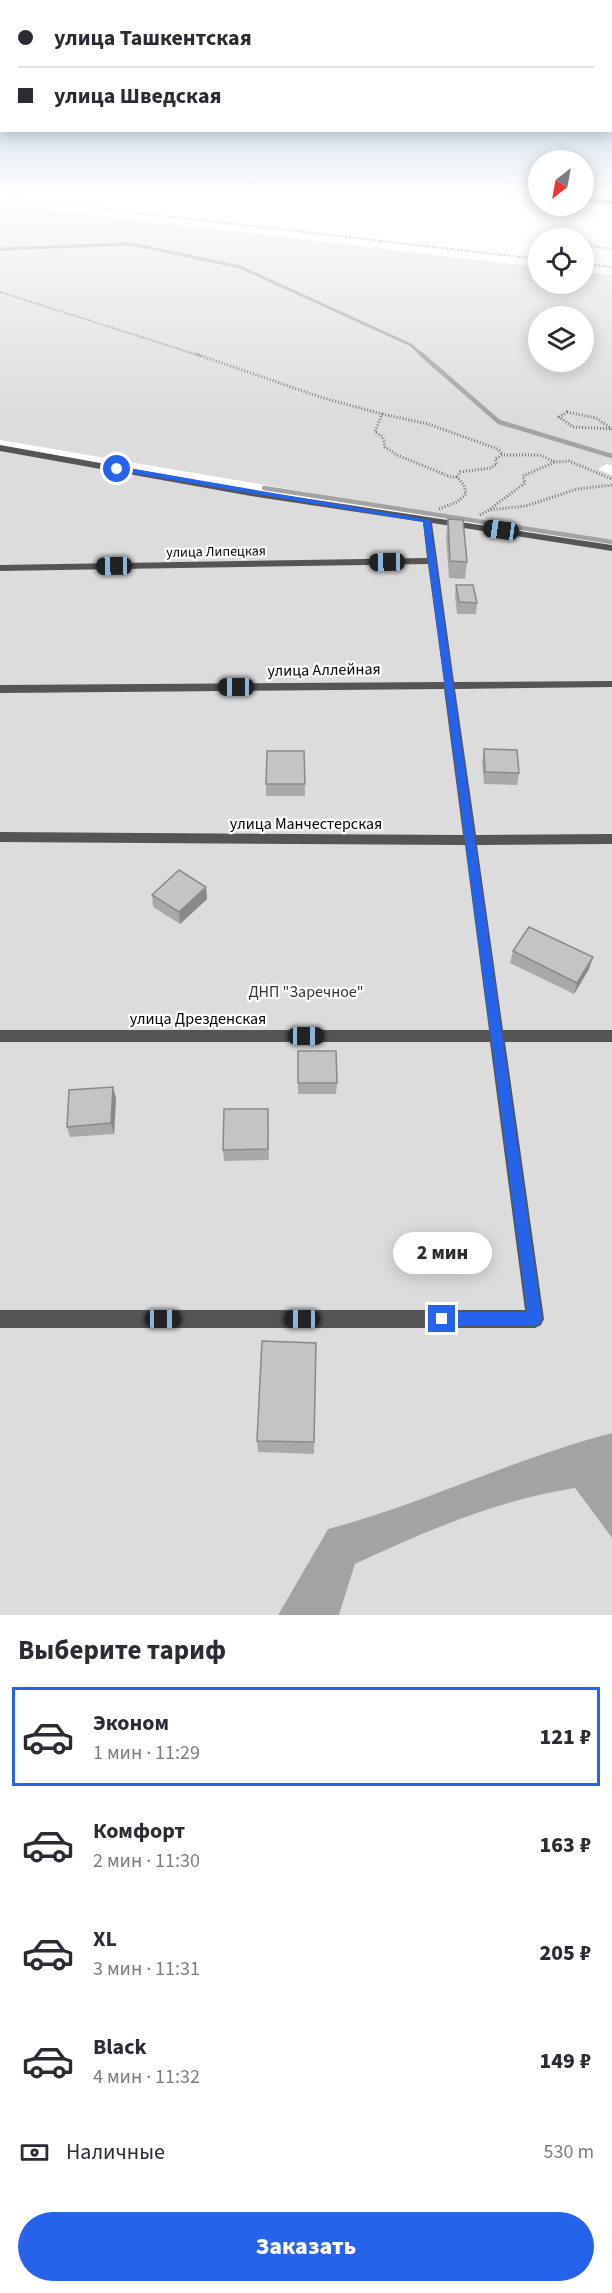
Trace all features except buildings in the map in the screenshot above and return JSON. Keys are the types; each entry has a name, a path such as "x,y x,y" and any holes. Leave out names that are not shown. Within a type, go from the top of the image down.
{"street":[{"path":"0,448 251,493 429,515 612,548"},
{"path":"0,1319 535,1319 448,685 432,561 429,515"},
{"name":"улица Липецкая","path":"0,568 432,561"},
{"name":"улица Аллейная","path":"0,689 612,684"},
{"name":"улица Манчестерская","path":"0,837 612,839"},
{"name":"улица Дрезденская","path":"0,1036 612,1036"}],"path":[{"path":"0,292 231,365 320,397 428,424 498,449 502,455"},
{"path":"567,412 583,414 596,418 612,429 573,427 559,417 567,412"},
{"path":"382,414 375,432 383,437 386,447 397,455 451,477 457,477 464,485 466,494 462,498 429,515"},
{"path":"457,477 465,470 491,468 497,464 495,459 502,455 540,455 555,462"},
{"path":"473,518 489,510 525,483 523,476 555,462 569,461 612,479"},
{"path":"489,510 526,506 565,492 612,485"}],"green space":[{"path":"0,266 528,266 528,294 594,294 594,273 612,275 612,466 607,464 598,469 612,475 612,544 0,440"},
{"name":"ДНП \"Заречное\"","path":"0,448 251,493 612,548 612,1433 540,1455 400,1507 328,1529 278,1615 0,1615"},
{"path":"575,1488 612,1538 612,1615 339,1615 355,1564 433,1528 526,1496"}],"shaded area":[{"path":"612,1433 612,1538 575,1488 546,1493 462,1518 355,1564 339,1615 278,1615 328,1529 400,1507 540,1455"}],"waterway":[{"path":"237,266 411,345 423,356"},
{"path":"421,354 499,422 612,456"},
{"path":"264,488 612,542"}],"route":[{"path":"117,469 251,493 427,520 535,1319 442,1319"}]}
